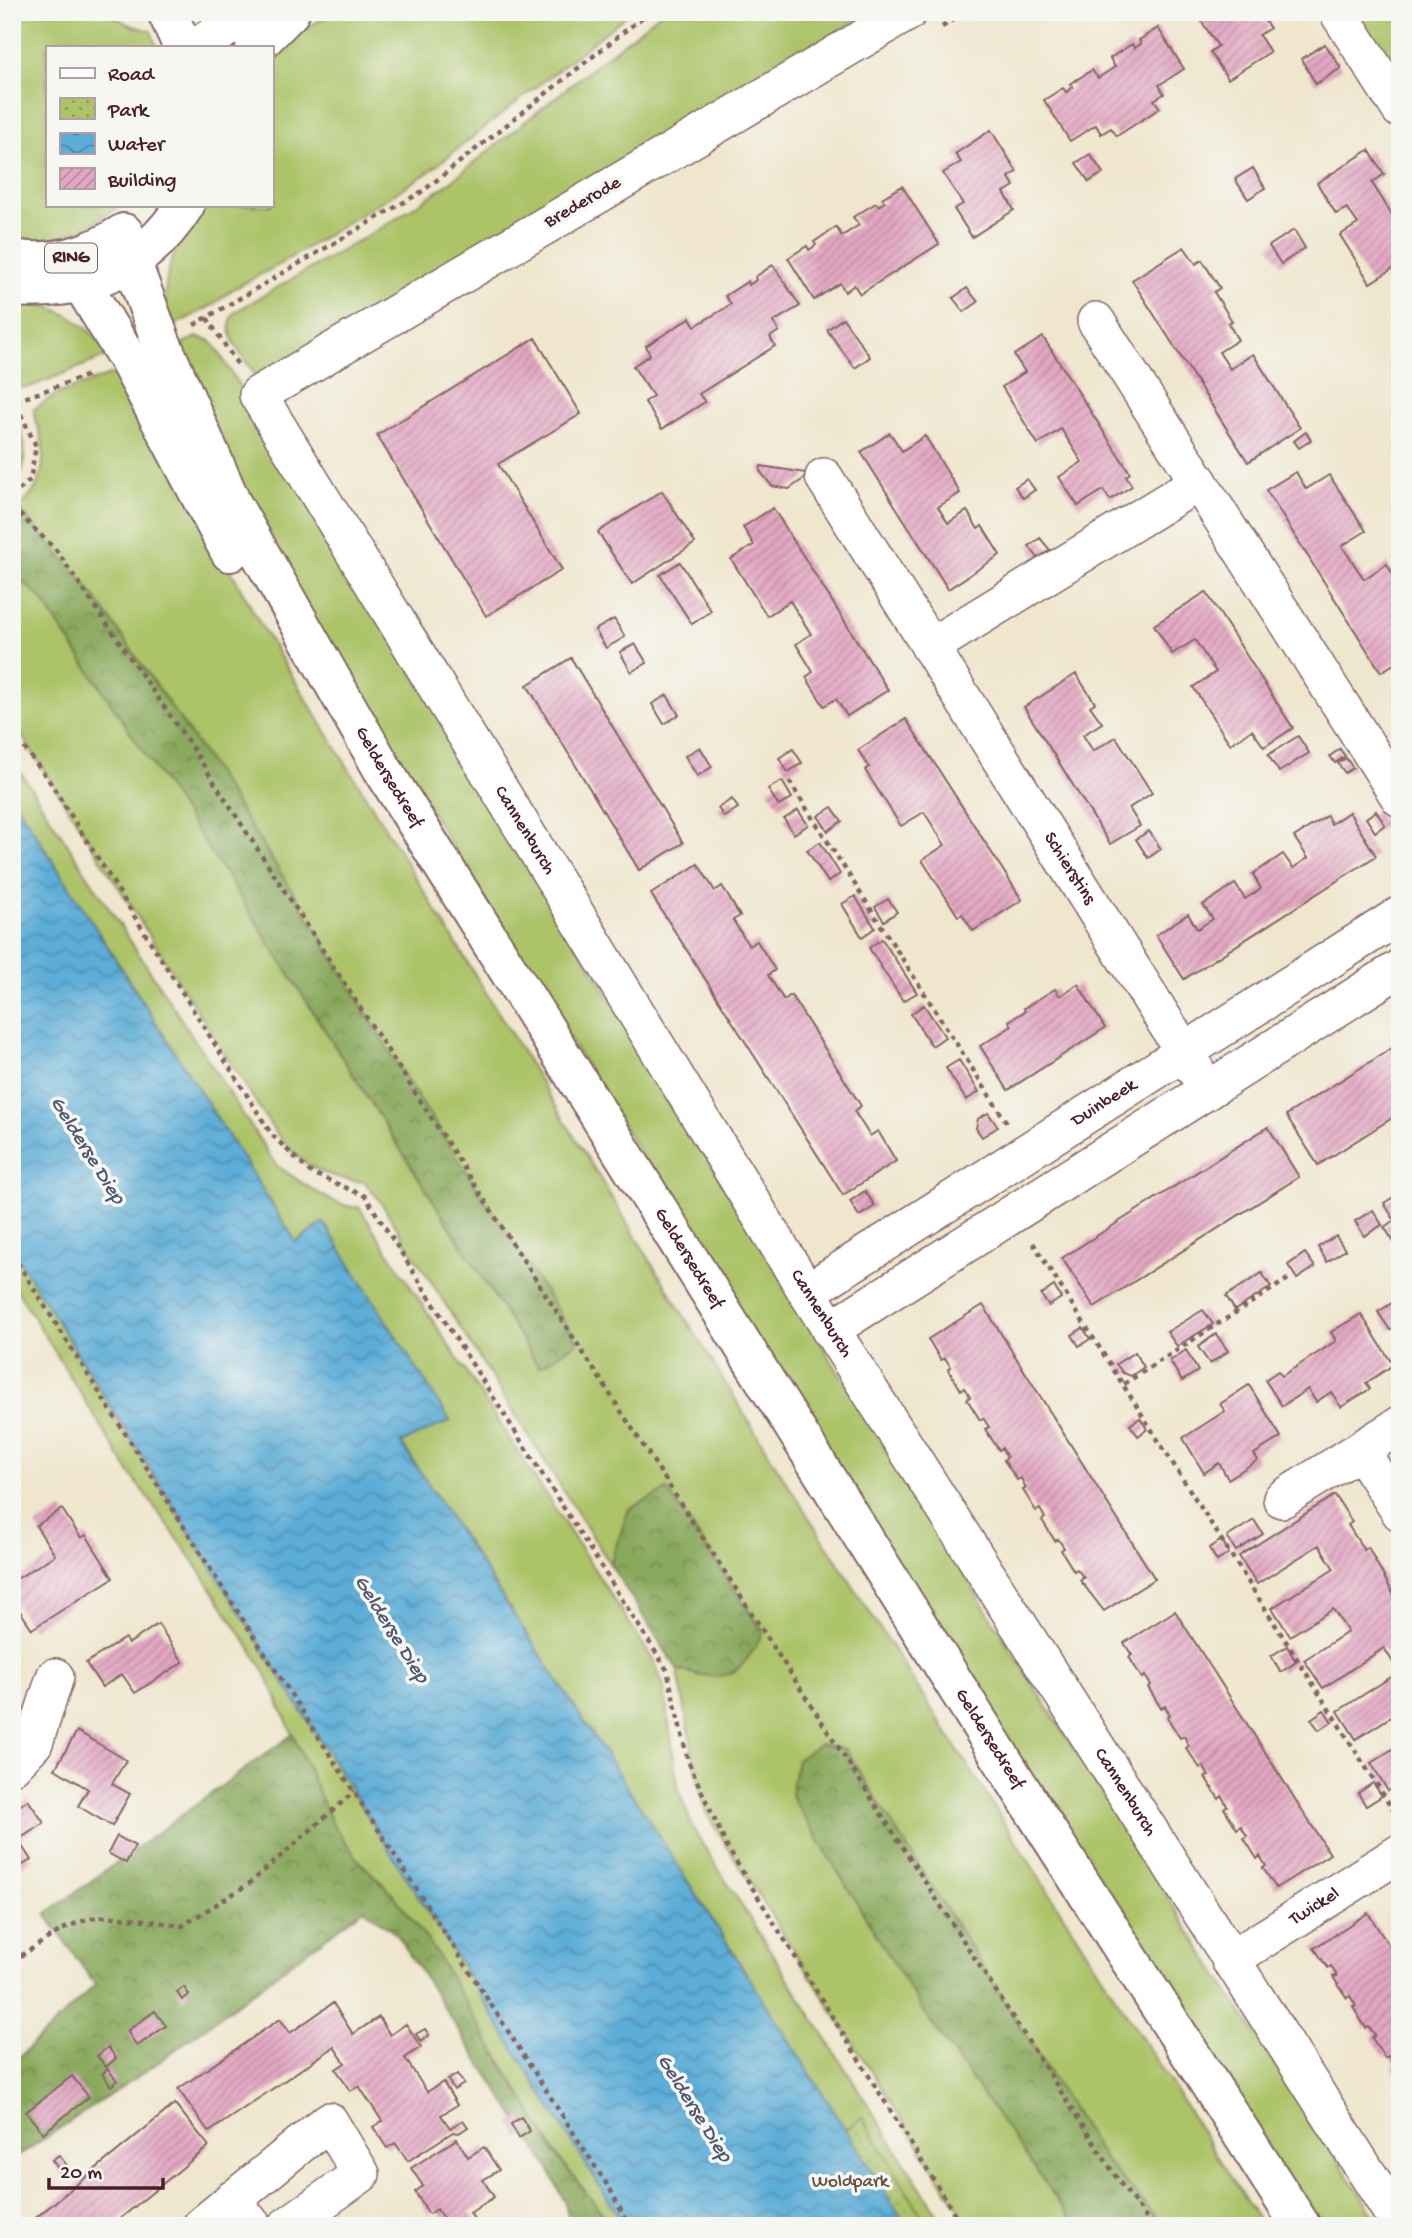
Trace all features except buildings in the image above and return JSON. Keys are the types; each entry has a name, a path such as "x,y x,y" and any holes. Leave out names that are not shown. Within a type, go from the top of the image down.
{"main road":[{"path":"167,12 183,46"},
{"path":"199,46 248,12"},
{"path":"256,46 290,12"},
{"name":"RING","path":"12,287 47,289 82,284 127,246 151,206"},
{"name":"RING","path":"12,259 30,262 66,259 107,244 127,246 159,236 184,206"},
{"name":"Geldersedreef","path":"127,246 161,342 232,504 383,768 1026,1797 1301,2226"},
{"name":"Geldersedreef","path":"82,284 128,359 206,510 362,781 1003,1810 1270,2226"}],"street":[{"name":"Brederode","path":"258,395 908,12"},
{"path":"1338,12 1400,109"},
{"path":"1096,321 1400,798"},
{"name":"Cannenburch","path":"258,395 830,1330 1400,2225"},
{"name":"Schierstins","path":"824,477 1208,1090"},
{"path":"930,647 1199,482"},
{"name":"Duinbeek","path":"807,1292 1400,915"},
{"path":"830,1330 1400,968"},
{"path":"1282,1499 1400,1425"},
{"path":"1360,1450 1400,1512"},
{"path":"12,1766 34,1743 55,1676"},
{"name":"Twickel","path":"1230,1960 1400,1853"},
{"path":"201,2226 242,2213 329,2121 361,2174 287,2226"}],"path":[{"path":"237,301 424,191 649,12"},
{"path":"207,318 258,395"},
{"path":"12,396 36,446 30,480 12,497"},
{"path":"12,507 56,550 189,743 1096,2145 1152,2226"},
{"path":"12,732 48,779 272,1135 310,1172 365,1196 459,1341 667,1670 688,1761 727,1847 962,2226"},
{"path":"789,781 1026,1153"},
{"path":"1014,1213 1400,1821"},
{"path":"12,1254 611,2191 629,2226"},
{"path":"1124,1384 1288,1279"},
{"path":"12,1961 53,1934 90,1919 140,1919 182,1926 250,1883 355,1791"}],"green space":[{"path":"12,12 105,12 130,25 151,31 157,46 46,46 46,206 119,206 83,229 55,238 41,240 12,236"},
{"path":"334,12 631,12 426,174 277,266 233,289 213,305 169,328 165,294 167,278 176,249 199,206 273,206 273,48"},
{"path":"662,12 870,12 259,380 232,338 231,320 235,312 386,225 445,186"},
{"path":"1355,12 1400,12 1400,83"},
{"path":"12,298 43,305 68,316 90,331 112,354 30,387 18,388 12,380"},
{"path":"197,337 209,340 215,346 934,1527 1230,1994 1381,2226 1316,2226 900,1579 243,504 176,346"},
{"path":"121,371 262,627 778,1469 1262,2226 1159,2226 1157,2218 1104,2159 845,1750 820,1744 921,2008 1076,2226 970,2226 706,1813 677,1669 700,1676 763,1631 667,1490 629,1509 610,1564 378,1198 364,1182 334,1176 310,1166 290,1149 271,1126 12,720 12,572 40,597 230,881 539,1367 577,1343 403,1074 295,895 201,750 85,583 18,508 32,494 43,466 43,446 34,409 57,394"},
{"path":"12,410 25,452 22,473 12,494"},
{"path":"18,508 85,583 201,750 295,895 403,1074 578,1342 539,1367 230,881 40,597 12,572 12,513"},
{"path":"12,759 276,1165 339,1204 359,1207 655,1663 664,1688 678,1787 693,1829 945,2226 907,2226 652,1825 401,1442 450,1421 323,1223 296,1242 12,797"},
{"path":"12,1249 625,2226 612,2226 558,2156 431,1945 392,1893 361,1863 333,1825 264,1670 193,1560 129,1472 12,1282"},
{"path":"667,1490 763,1632 747,1659 730,1673 709,1676 677,1669 610,1564 629,1509"},
{"path":"293,1734 333,1825 361,1863 392,1893 431,1945 557,2156 612,2226 570,2226 565,2202 549,2169 396,1934 364,1909 152,2067 12,2160 12,2064 95,1985 46,1914"},
{"path":"820,1744 845,1749 1104,2159 1157,2218 1159,2226 1076,2226 921,2008 791,1795 797,1760"},
{"name":"Woldpark","path":"862,2117 928,2226 722,2226"}],"water":[{"name":"Gelderse Diep","path":"12,797 296,1242 324,1223 450,1421 401,1443 652,1825 907,2226 625,2226 12,1249"}]}
